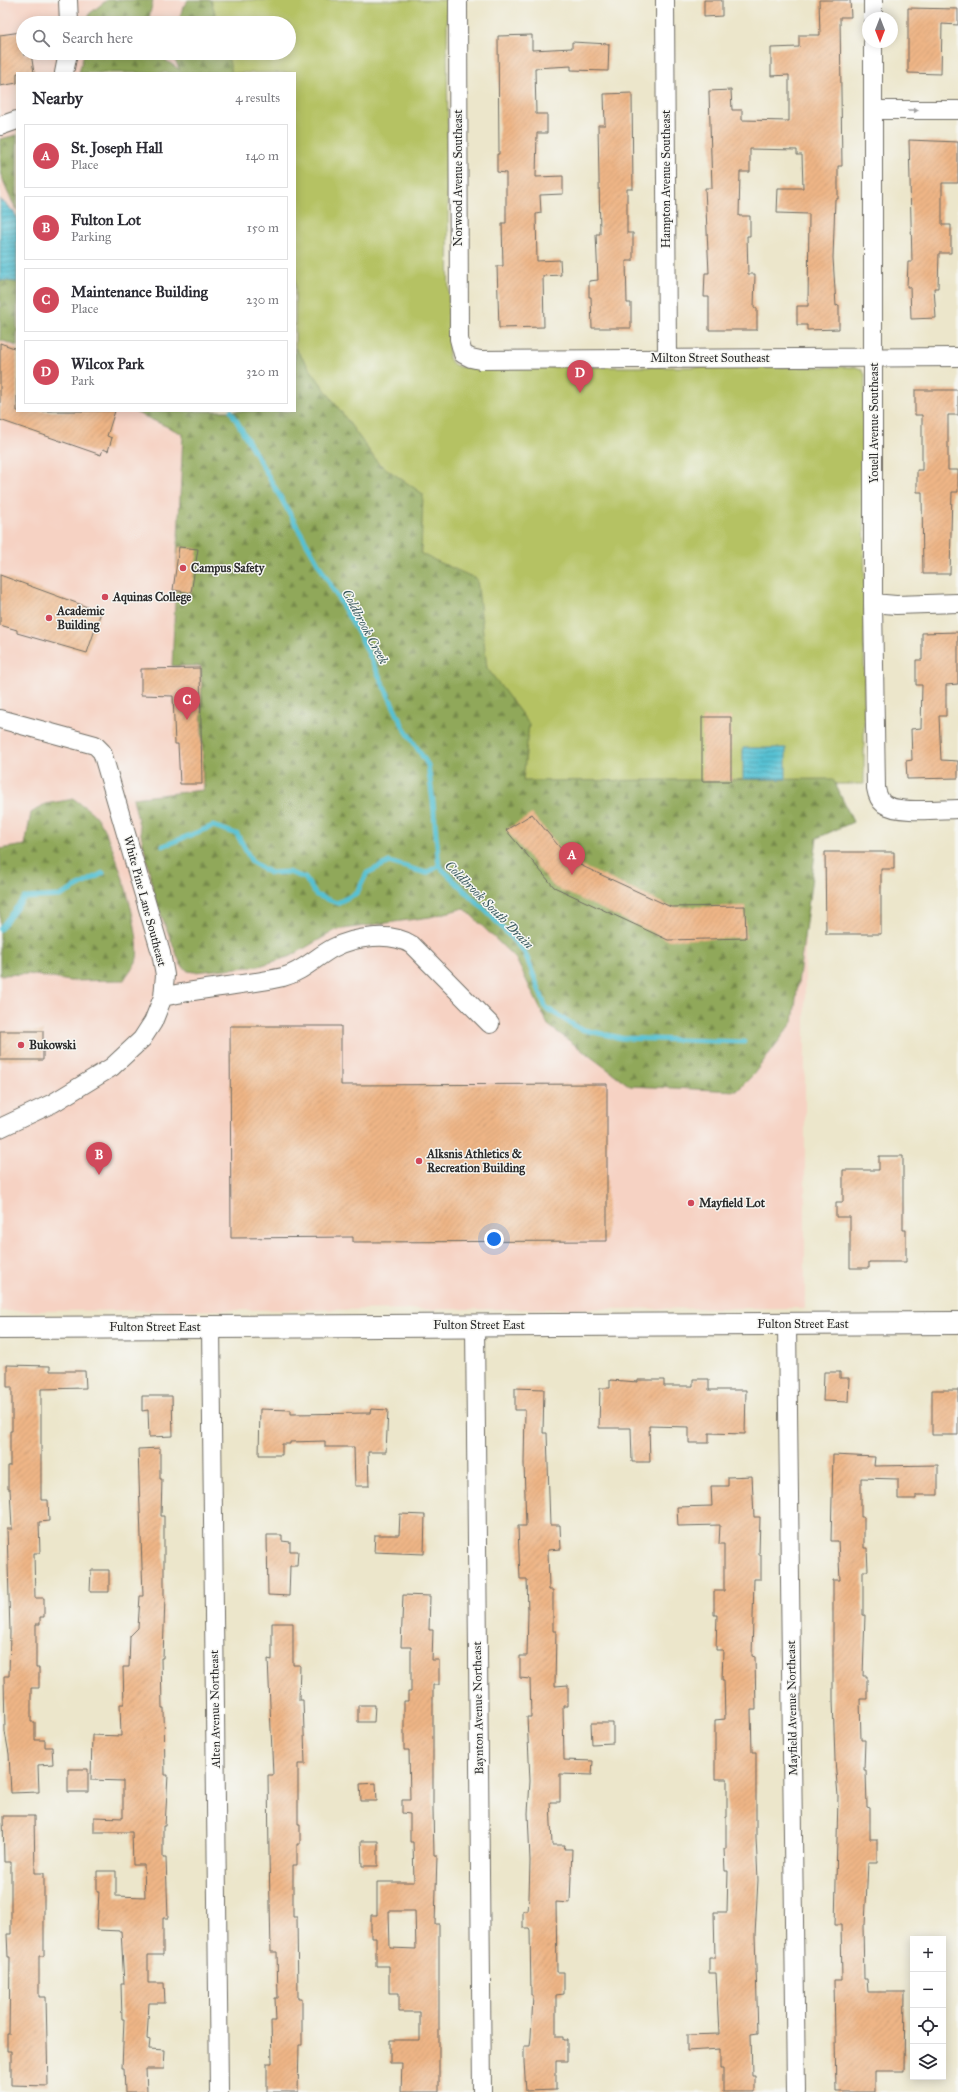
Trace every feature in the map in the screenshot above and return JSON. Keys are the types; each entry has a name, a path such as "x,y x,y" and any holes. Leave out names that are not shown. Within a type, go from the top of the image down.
{"main road":[{"name":"Fulton Street East","path":"0,1328 475,1324 958,1324"}],"street":[{"path":"68,0 69,16"},
{"name":"Norwood Avenue Southeast","path":"458,0 459,340 463,354"},
{"name":"Hampton Avenue Southeast","path":"665,0 667,358"},
{"path":"873,0 873,12"},
{"name":"Youell Avenue Southeast","path":"873,48 874,603 876,788 878,797 882,803 898,809 958,809"},
{"path":"64,72 67,60"},
{"path":"874,110 958,110"},
{"path":"0,126 16,120"},
{"name":"Milton Street Southeast","path":"463,354 480,360 958,357"},
{"path":"874,603 896,605 958,604"},
{"name":"White Pine Lane Southeast","path":"0,720 95,745 105,758 161,953 165,975 164,997 153,1022 142,1039 112,1067 57,1101 2,1128"},
{"path":"164,997 208,988 284,976 305,967 333,948 348,942 375,938 394,938 401,939 412,945 490,1024"},
{"name":"Baynton Avenue Northeast","path":"475,1324 482,2092"},
{"name":"Mayfield Avenue Northeast","path":"787,1324 796,2092"},
{"name":"Alten Avenue Northeast","path":"211,1326 219,2092"}],"shaded area":[{"name":"Aquinas College","path":"0,0 205,0 205,16 16,16 16,60 205,60 205,72 16,72 16,412 211,412 805,784 805,1308 0,1311"}],"green space":[{"path":"107,0 153,0 150,16 89,16 89,14"},
{"path":"188,0 211,0 216,16 180,16 183,7"},
{"path":"205,0 447,0 449,358 453,364 459,367 856,367 861,369 865,374 864,784 212,783 296,412 296,72 205,72 205,60 296,60 296,16 205,16"},
{"path":"82,60 165,60 180,70 175,60 229,60 232,72 79,72"},
{"path":"16,135 16,208 7,191 2,176 0,139"},
{"path":"0,280 16,282 16,346 0,340"},
{"path":"296,349 378,463 423,494 421,554 477,579 487,668 529,724 523,781 833,779 853,822 817,838 793,1022 753,1075 737,1091 630,1086 548,1025 516,959 464,908 430,917 336,930 291,956 259,966 194,972 188,971 181,965 156,902 133,798 203,790 201,666 172,666 183,434 135,412 296,412"},
{"path":"74,799 88,809 97,818 105,832 120,869 136,934 138,950 136,962 124,980 70,981 29,974 0,975 0,849 25,845 31,813 45,804"}],"water":[{"path":"0,199 16,216 16,282 0,280"},
{"path":"743,748 786,748 786,779 743,779"}],"building":[{"path":"704,0 722,0 722,16 704,17"},
{"path":"819,0 850,0 851,17 840,17 842,166 838,166 838,199 835,199 833,258 836,306 839,305 839,329 807,330 807,325 797,325 797,306 808,306 809,214 777,213 778,188 803,188 802,155 797,155 797,150 750,149 750,172 740,172 739,216 750,216 750,236 747,236 748,274 755,274 754,308 757,308 757,330 709,330 709,297 704,297 705,273 709,273 705,188 712,188 709,91 731,90 732,110 742,110 742,120 789,121 789,75 771,76 771,48 799,47 799,35 820,35"},
{"path":"908,8 958,9 958,25 942,24 941,74 908,73"},
{"path":"16,33 16,60 32,60 34,72 16,72 16,83 0,86 0,35"},
{"path":"532,35 532,50 572,48 572,42 609,44 608,71 571,70 571,66 535,68 536,114 547,114 547,133 537,133 536,177 563,176 563,194 540,195 541,213 536,214 537,261 560,260 561,275 543,276 544,327 499,328 497,266 503,266 502,223 506,223 506,173 497,172 497,154 499,154 498,36"},
{"path":"632,93 633,189 627,189 627,233 633,233 633,261 626,261 627,303 631,303 631,328 592,328 589,281 598,280 596,234 600,234 598,125 605,125 604,94"},
{"path":"909,140 958,142 958,183 942,183 942,225 951,225 951,253 939,253 938,288 934,288 936,318 911,319 910,287 907,287 908,262 912,262"},
{"path":"0,343 16,349 16,412 115,412 107,436 112,438 108,451 103,449 101,455 0,420"},
{"path":"915,390 958,390 958,415 948,415 948,470 958,470 958,492 952,492 950,574 923,574 922,492 917,492 917,470 922,470 922,415 915,415"},
{"name":"Campus Safety","path":"179,547 198,549 191,593 173,590"},
{"name":"Academic Building","path":"0,575 101,612 87,653 17,633 17,630 0,625"},
{"path":"958,632 958,684 946,685 946,716 939,716 941,760 958,761 958,778 907,779 906,761 912,760 911,729 921,728 922,685 916,685 916,660 922,660 922,633"},
{"path":"200,668 202,784 180,784 178,744 175,744 173,696 141,695 141,669"},
{"path":"702,717 731,717 731,781 702,781"},
{"path":"532,814 567,856 581,862 580,865 671,907 745,906 746,938 668,940 554,887 506,830"},
{"path":"825,852 894,852 894,869 881,869 881,934 826,934"},
{"name":"Alksnis Athletics & Recreation Building","path":"230,1026 341,1026 341,1085 607,1084 607,1241 353,1242 353,1237 231,1238"},
{"name":"Bukowski","path":"0,1031 43,1031 43,1060 0,1060"},
{"path":"879,1156 903,1156 903,1230 906,1230 906,1262 869,1262 869,1268 850,1268 850,1217 836,1217 836,1202 843,1202 843,1170 879,1170"},
{"path":"7,1365 50,1366 50,1371 85,1371 86,1388 41,1389 41,1500 48,1500 49,1521 39,1522 40,1553 34,1553 35,1598 44,1598 44,1617 40,1617 40,1624 36,1624 36,1668 39,1668 39,1688 31,1688 31,1722 35,1722 35,1740 45,1740 45,1747 52,1747 53,1764 38,1765 39,1792 11,1793 9,1754 5,1732 4,1676 9,1676 10,1632 7,1529 12,1529 10,1489 8,1489 8,1466 10,1466 10,1431 12,1431 12,1387 7,1387"},
{"path":"824,1372 840,1372 840,1378 849,1378 848,1402 823,1401"},
{"path":"693,1379 709,1379 709,1390 746,1390 745,1434 709,1433 709,1443 689,1443 689,1427 649,1426 650,1462 632,1462 631,1428 599,1428 600,1388 610,1388 610,1380 638,1382 638,1380 664,1380 664,1386 693,1386"},
{"path":"515,1388 544,1389 543,1433 547,1433 550,1525 560,1525 561,1549 548,1550 549,1590 553,1590 553,1631 556,1631 555,1686 568,1685 568,1706 563,1706 564,1760 593,1761 592,1775 560,1774 560,1802 550,1802 552,1845 565,1845 564,1849 572,1849 570,1903 556,1902 557,1972 564,1972 564,1994 556,1995 556,2037 563,2037 563,2040 567,2040 567,2061 556,2061 556,2090 526,2091 524,2062 524,2046 530,2046 533,1995 531,1995 530,1930 529,1928 523,1928 523,1911 528,1911 529,1897 530,1861 528,1813 530,1781 527,1717 531,1717 530,1679 520,1678 520,1656 527,1656 528,1612 527,1579 520,1579 518,1526 526,1526 524,1463 525,1410 515,1410"},
{"path":"932,1390 958,1390 958,1435 932,1435"},
{"path":"142,1396 172,1396 173,1436 149,1437 148,1410 142,1411"},
{"path":"260,1409 291,1410 291,1414 370,1413 371,1409 388,1410 386,1452 368,1452 369,1486 355,1486 354,1447 325,1447 325,1441 290,1442 290,1444 282,1444 282,1455 259,1455"},
{"path":"160,1448 160,1479 162,1479 161,1516 164,1516 165,1597 163,1658 161,1658 162,1708 164,1708 165,1775 168,1775 165,1826 163,1826 163,1858 166,1858 168,1918 163,1918 163,1955 148,1955 148,1983 164,1983 165,2003 149,2003 147,2039 150,2040 149,2049 165,2050 164,2069 146,2069 147,2092 125,2092 124,2068 122,2068 124,2019 122,2019 121,1984 124,1984 121,1931 97,1930 99,1891 97,1891 97,1871 116,1871 116,1896 145,1897 144,1865 133,1865 132,1832 94,1832 94,1817 123,1818 123,1781 91,1780 92,1735 121,1736 120,1704 124,1704 123,1667 129,1667 130,1636 138,1628 140,1596 143,1596 138,1449"},
{"path":"833,1455 875,1457 874,1466 938,1465 938,1495 916,1495 916,1499 898,1499 898,1479 861,1478 861,1517 864,1517 864,1548 867,1548 868,1571 863,1571 863,1615 865,1615 863,1676 867,1676 867,1699 860,1699 861,1740 865,1740 864,1770 866,1770 867,1807 870,1808 870,1839 877,1839 877,1863 868,1863 865,1925 863,1925 864,1979 867,1979 868,1992 905,1992 904,2071 875,2071 875,2092 836,2092 834,1980 842,1980 841,1925 835,1925 838,1796 833,1699 833,1580 840,1580 838,1541 831,1541"},
{"path":"752,1476 754,1517 760,1517 759,1555 761,1555 761,1579 754,1579 752,1656 755,1657 756,1710 751,1710 752,1752 756,1752 756,1838 758,1880 755,1935 758,2033 751,2034 752,2076 755,2076 755,2092 723,2092 723,2069 720,2069 720,2049 687,2051 687,2035 719,2034 716,1973 709,1973 709,1958 715,1958 714,1912 727,1912 728,1871 725,1871 724,1849 726,1849 727,1779 715,1779 715,1720 725,1719 724,1680 722,1680 723,1650 716,1650 717,1615 714,1615 714,1591 724,1591 724,1544 719,1544 720,1525 678,1526 677,1507 712,1506 711,1486 728,1486 728,1477"},
{"path":"400,1514 425,1515 424,1554 374,1552 375,1535 399,1535"},
{"path":"267,1535 282,1535 282,1541 290,1542 290,1551 298,1551 297,1566 290,1566 289,1596 268,1595"},
{"path":"91,1570 109,1570 109,1592 90,1592"},
{"path":"403,1595 430,1596 429,1630 433,1630 432,1660 439,1660 439,1685 433,1685 433,1809 434,1855 437,1855 435,1924 439,1924 439,2092 401,2092 402,2063 390,2063 390,2040 420,2040 420,2012 399,2012 399,1993 389,1993 389,1966 376,1966 376,1938 371,1938 371,1915 377,1915 377,1882 414,1882 413,1842 410,1842 410,1814 402,1813 402,1800 410,1800 409,1750 404,1750 404,1701 408,1701 408,1692 411,1692 411,1647 401,1647","holes":["389,1911 415,1911 416,1949 390,1948"]},
{"path":"272,1623 293,1623 293,1665 300,1665 299,1700 303,1700 305,1764 298,1764 298,1824 300,1824 300,1844 297,1844 297,1865 293,1865 293,1917 297,1917 298,1998 302,1998 302,2045 299,2045 298,2092 267,2092 267,2063 272,2063 271,2021 276,2021 275,1998 278,1998 277,1952 271,1952 269,1855 268,1775 273,1775 268,1659 272,1660"},
{"path":"358,1705 375,1705 374,1722 358,1722"},
{"path":"591,1723 613,1723 613,1743 592,1744"},
{"path":"68,1769 88,1769 88,1792 68,1792"},
{"path":"376,1783 377,1801 361,1801 360,1784"},
{"path":"3,1816 34,1816 35,1873 44,1873 44,1956 39,1956 39,1997 46,1997 48,2086 11,2085 11,2051 7,2051 7,2034 9,2034 10,1957 8,1957 7,1934 11,1934 11,1862 4,1862"},
{"path":"361,1841 378,1841 378,1866 362,1866"}],"waterway":[{"name":"Coldbrook Creek","path":"232,412 361,638 403,726 428,765 439,866"},
{"name":"Coldbrook South Drain","path":"163,846 213,826 237,834 252,862 270,873 288,872 305,878 316,895 337,903 357,893 367,873 389,862 426,873 439,866 494,919 525,953 546,1008 580,1029 621,1038 744,1042"},
{"name":"Coldbrook South Drain","path":"0,929 24,898 60,896 103,873"}],"place":[{"name":"Wilcox Park","path":"580,393"},
{"name":"Campus Safety","path":"183,568"},
{"name":"Aquinas College","path":"105,597"},
{"name":"Academic Building","path":"49,618"},
{"name":"Maintenance Building","path":"187,720"},
{"name":"St. Joseph Hall","path":"572,875"},
{"name":"Bukowski","path":"21,1045"},
{"name":"Alksnis Athletics & Recreation Building","path":"419,1161"},
{"name":"Fulton Lot","path":"99,1175"},
{"name":"Mayfield Lot","path":"691,1203"}]}
